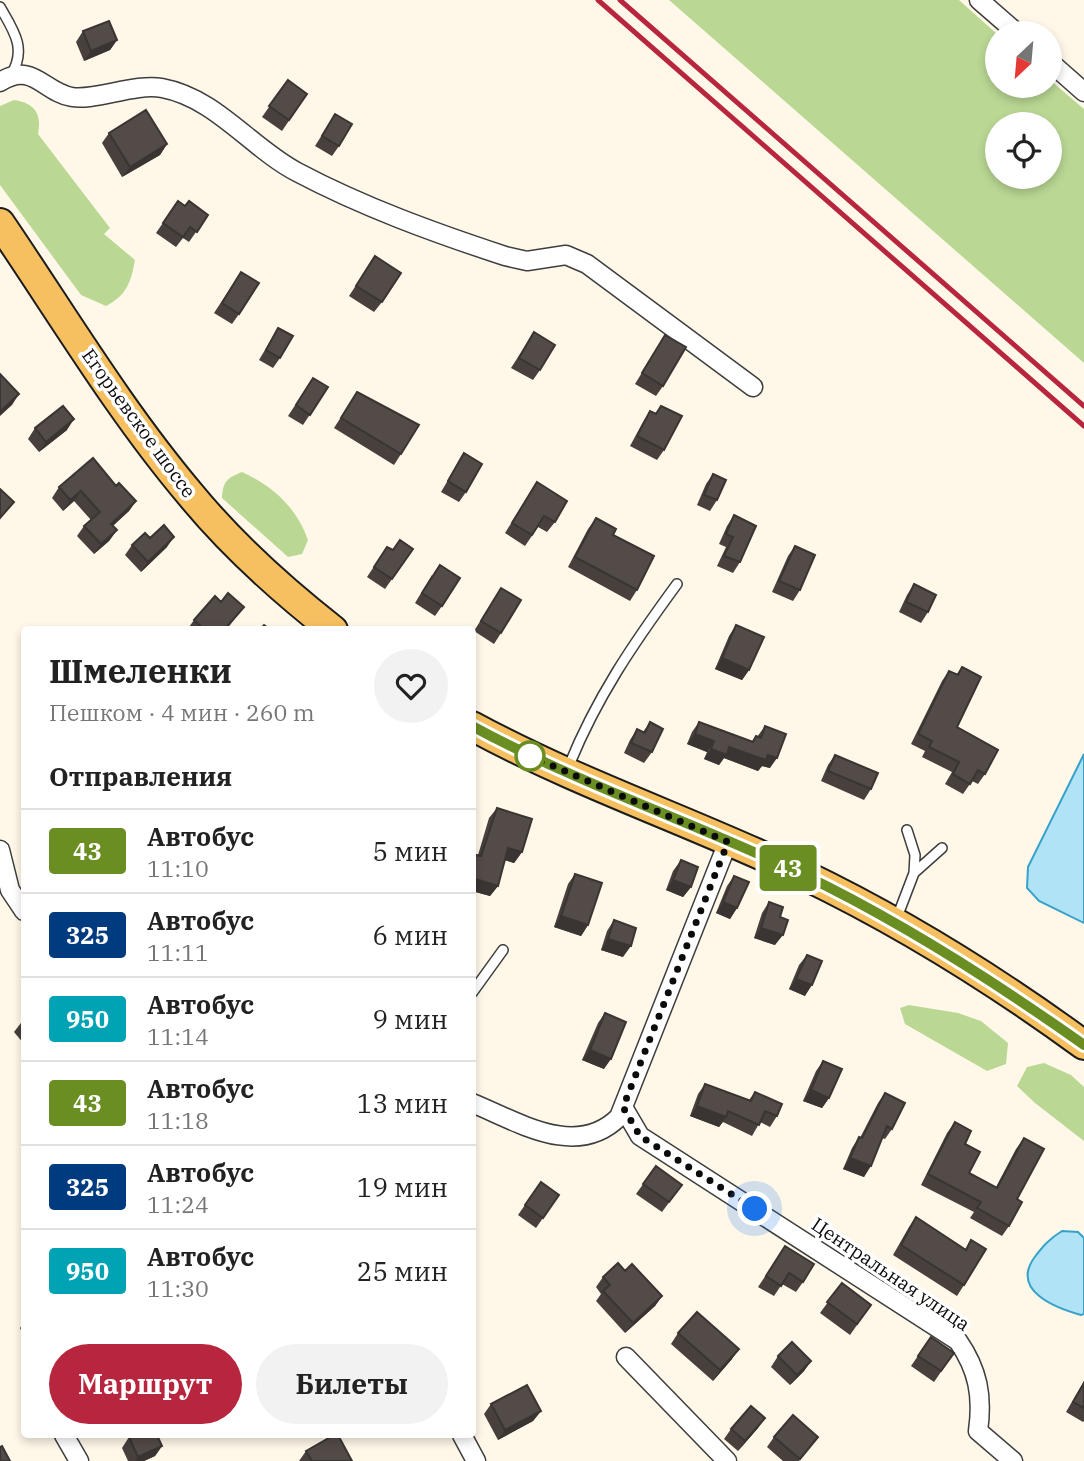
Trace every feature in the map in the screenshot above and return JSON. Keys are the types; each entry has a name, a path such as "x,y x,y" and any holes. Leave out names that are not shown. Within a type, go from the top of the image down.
{"main road":[{"name":"Егорьевское шоссе","path":"0,223 139,430 190,495 265,572 328,626"},
{"path":"476,728 566,773 800,873 895,922 1034,1009 1084,1045"}],"street":[{"path":"979,0 1003,21"},
{"path":"1062,71 1082,85"},
{"path":"6,79 32,76 57,93 75,98 161,88 187,97 215,112 294,171 392,214 474,246 527,261 566,255 587,264 753,387"},
{"path":"476,1105 546,1136 607,1129 619,1117 728,842"},
{"path":"0,850 10,890 21,906"},
{"name":"Центральная улица","path":"623,1107 640,1136 958,1341 971,1360 979,1381 978,1431 1013,1461"},
{"path":"626,1357 727,1461"},
{"path":"66,1438 79,1461"},
{"path":"464,1438 476,1461"}],"lane":[{"path":"0,7 20,40 18,63 6,79"},
{"path":"566,773 587,721 622,660 677,584"},
{"path":"895,922 915,873 915,855 907,830"},
{"path":"915,873 942,848"},
{"path":"476,987 503,950"}],"green space":[{"path":"669,0 959,0 985,23 985,98 1062,98 1062,90 1084,109 1084,363"},
{"path":"14,100 32,107 38,115 38,134 110,228 104,234 135,260 127,287 106,306 81,295 0,185 0,106"},
{"path":"242,472 274,491 290,508 308,540 302,554 288,557 222,498 227,481"},
{"path":"909,1005 958,1013 981,1021 1008,1043 1006,1064 987,1071 905,1024 900,1008"},
{"path":"1044,1063 1071,1075 1084,1087 1084,1141 1017,1086 1027,1067"}],"water":[{"path":"1084,754 1084,923 1039,901 1027,888 1028,867"},
{"path":"1062,1231 1078,1232 1084,1238 1084,1314 1081,1315 1049,1303 1032,1289 1028,1280 1028,1270 1034,1258 1046,1243"}],"building":[{"path":"109,21 117,40 91,51 83,31"},
{"path":"288,80 307,94 289,120 269,106"},
{"path":"146,110 167,144 130,167 109,133"},
{"path":"335,114 352,124 339,146 322,136"},
{"path":"178,201 185,206 189,201 208,215 197,232 190,227 183,237 163,223"},
{"path":"375,256 401,273 382,302 356,286"},
{"path":"241,272 259,283 239,314 222,303"},
{"path":"278,328 293,336 280,358 266,350"},
{"path":"534,332 555,345 540,370 519,358"},
{"path":"665,335 686,347 663,386 642,373"},
{"path":"0,374 19,394 0,412"},
{"path":"313,378 328,387 310,415 296,405"},
{"path":"357,392 419,425 401,454 341,418"},
{"path":"63,406 74,419 46,442 35,428"},
{"path":"661,406 682,416 664,450 637,436 650,411 656,414"},
{"path":"464,453 482,464 466,492 448,481"},
{"path":"93,458 116,486 119,483 136,501 111,524 117,530 101,544 84,526 100,512 81,491 70,500 59,487"},
{"path":"713,474 726,480 717,500 704,495"},
{"path":"537,482 567,501 555,522 544,516 532,535 512,523"},
{"path":"0,489 14,502 0,518"},
{"path":"734,515 756,526 740,562 724,556 733,537 726,534"},
{"path":"596,518 616,529 613,535 654,556 637,590 575,557"},
{"path":"164,525 174,537 148,562 132,545 145,533 150,538"},
{"path":"400,540 413,549 392,579 374,567 387,547 393,550"},
{"path":"795,546 815,555 800,590 779,581"},
{"path":"440,565 460,578 442,606 422,593"},
{"path":"914,584 936,595 928,612 906,602"},
{"path":"501,588 521,600 501,633 481,621"},
{"path":"228,593 244,607 227,626 201,626 194,620 215,596 221,602"},
{"path":"736,625 764,637 749,670 722,658"},
{"path":"962,667 981,677 957,727 998,750 985,774 978,770 970,784 953,774 959,762 929,747 932,741 918,734 949,671 958,675"},
{"path":"650,722 663,729 652,752 631,743 637,729 645,733"},
{"path":"699,722 753,742 756,736 761,738 765,726 786,734 777,758 768,755 766,760 729,747 727,755 711,749 714,741 695,734"},
{"path":"835,755 878,773 871,789 828,771"},
{"path":"497,808 532,819 522,852 508,848 498,886 476,879 476,855 481,856"},
{"path":"681,860 698,867 691,887 673,880"},
{"path":"575,874 602,883 588,925 561,916"},
{"path":"734,876 749,882 737,908 723,902"},
{"path":"769,902 783,907 780,917 788,920 783,935 761,928"},
{"path":"614,920 636,928 631,946 608,939"},
{"path":"807,955 822,961 812,985 796,979"},
{"path":"605,1013 626,1022 611,1059 590,1050"},
{"path":"823,1061 842,1069 829,1098 811,1090"},
{"path":"705,1084 751,1101 755,1092 782,1104 777,1116 765,1111 759,1125 728,1111 726,1117 697,1106"},
{"path":"885,1093 905,1103 892,1129 887,1126 871,1166 850,1158"},
{"path":"955,1122 971,1131 965,1144 980,1152 969,1173 997,1188 1024,1138 1044,1149 1017,1199 1022,1202 1009,1226 977,1208 981,1202 928,1174"},
{"path":"656,1166 682,1185 669,1202 643,1184"},
{"path":"541,1182 559,1195 543,1218 525,1205"},
{"path":"916,1217 966,1250 971,1240 986,1249 964,1285 901,1245"},
{"path":"785,1246 814,1264 803,1282 789,1273 781,1286 766,1276"},
{"path":"618,1263 625,1271 632,1264 662,1296 633,1323 603,1291 610,1285 603,1277"},
{"path":"842,1283 871,1305 857,1324 827,1302"},
{"path":"697,1312 739,1349 720,1370 678,1333"},
{"path":"931,1337 954,1353 941,1371 918,1356"},
{"path":"792,1342 811,1361 797,1375 778,1356"},
{"path":"1084,1383 1084,1408 1073,1402"},
{"path":"527,1385 541,1411 505,1430 491,1404"},
{"path":"751,1406 765,1418 745,1441 731,1429"},
{"path":"793,1415 818,1437 800,1459 774,1437"},
{"path":"129,1438 158,1438 162,1446 138,1457"},
{"path":"329,1438 340,1438 352,1461 312,1461 306,1451"},
{"path":"2,1446 10,1461 0,1461"}],"railway":[{"path":"598,0 1084,426"},
{"path":"620,0 1084,406"}],"bus line":[{"name":"43","path":"476,728 580,780 800,873 874,910 960,961 1084,1045"}],"route":[{"path":"530,756 728,842 623,1107 640,1136 755,1209"}]}
